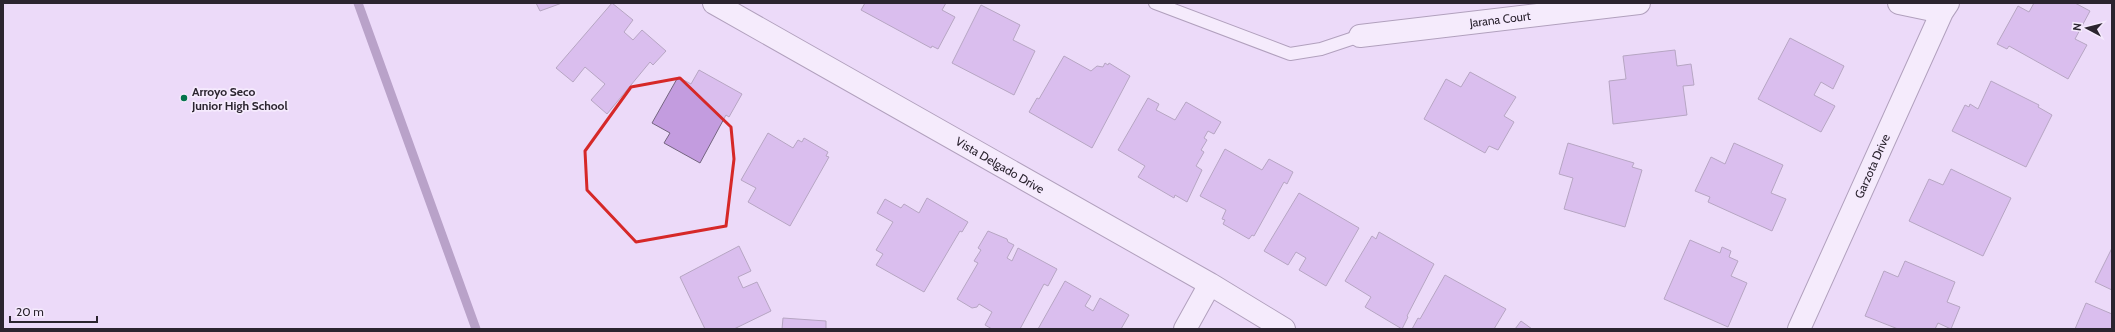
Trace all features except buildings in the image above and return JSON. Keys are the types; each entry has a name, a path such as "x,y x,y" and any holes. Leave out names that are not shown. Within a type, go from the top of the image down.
{"street":[{"name":"Vista Delgado Drive","path":"714,3 1210,284 1284,329"},
{"name":"Jarana Court","path":"1360,36 1639,3"},
{"path":"1899,3 1945,7"},
{"name":"Garzota Drive","path":"1799,329 1945,7"},
{"path":"1185,329 1210,284"}],"lane":[{"path":"1155,3 1290,54 1321,49 1360,36"}],"highlighted area":[{"path":"680,78 731,127 734,159 726,226 636,242 587,190 585,151 631,87"}],"waterway":[{"path":"358,3 476,329"}],"place":[{"name":"Arroyo Seco Junior High School","path":"184,98"}]}
